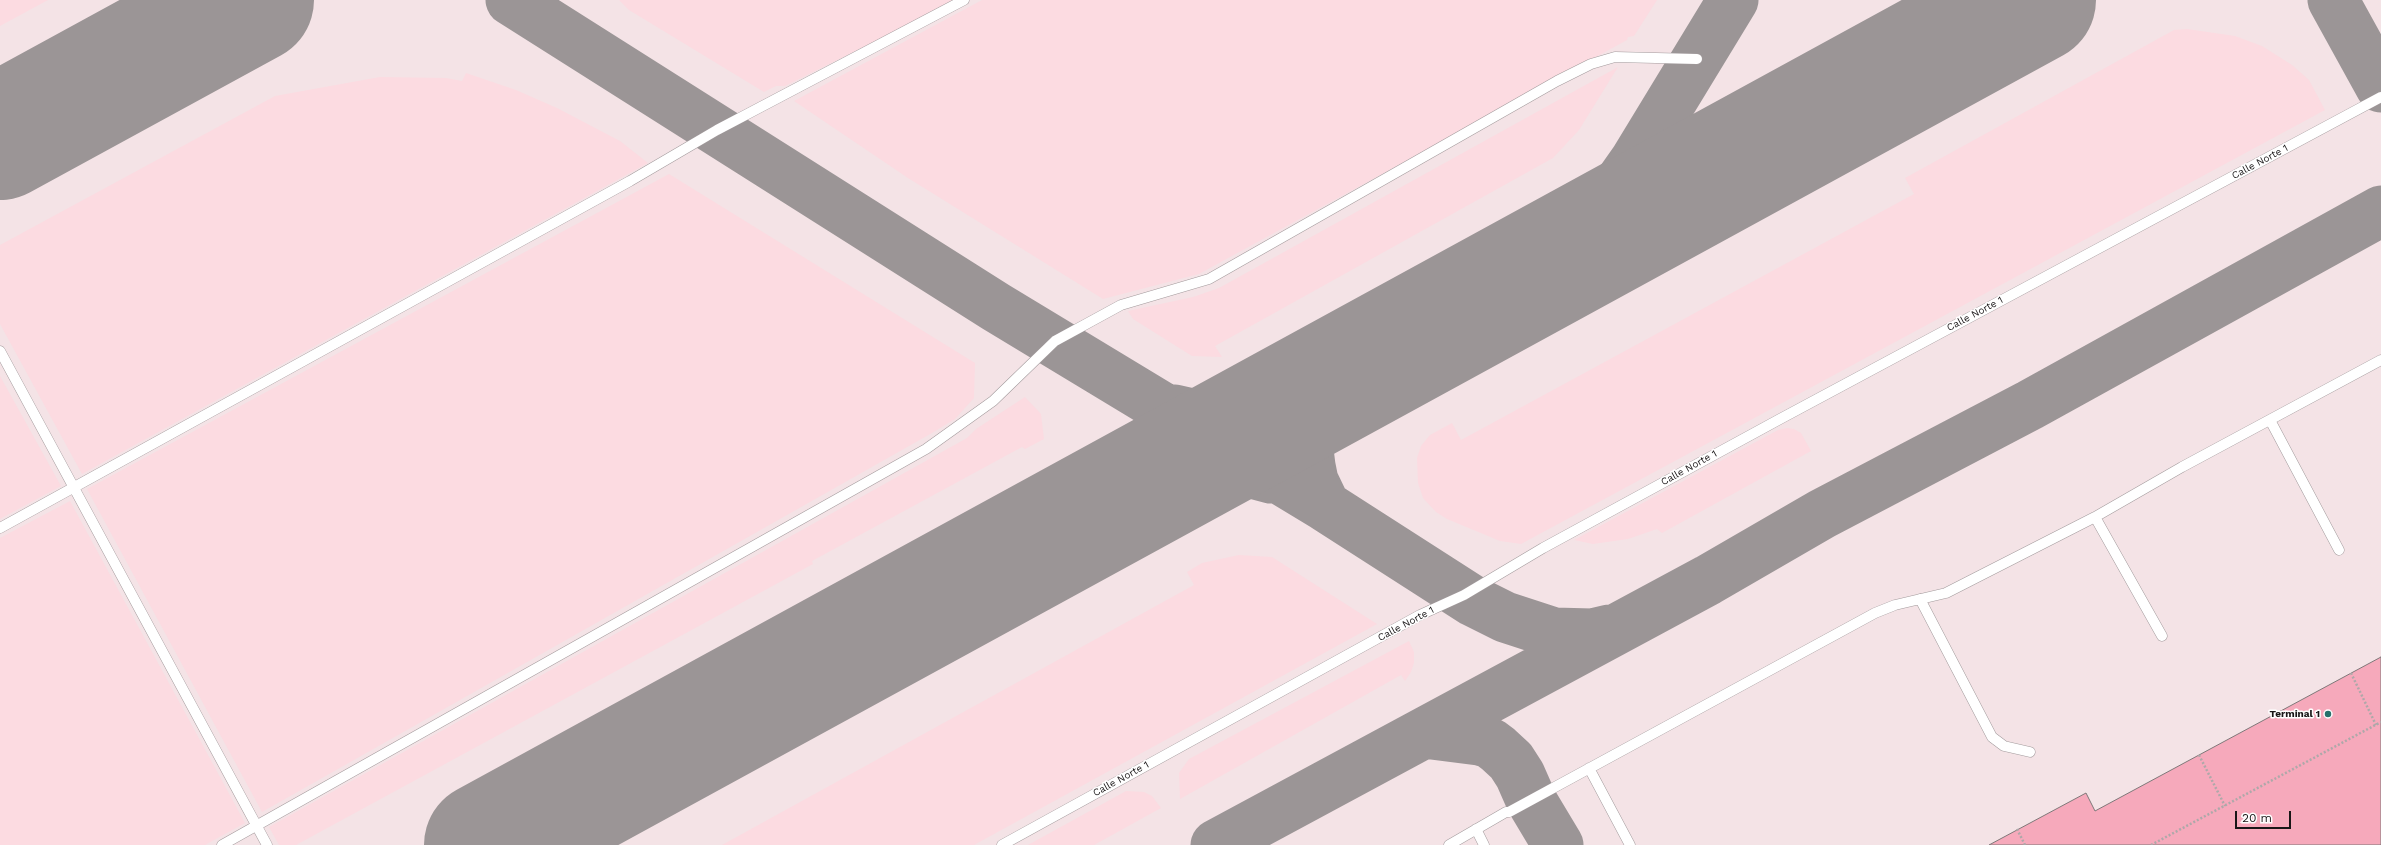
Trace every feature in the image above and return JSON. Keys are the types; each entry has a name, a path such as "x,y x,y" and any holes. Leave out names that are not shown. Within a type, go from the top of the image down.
{"lane":[{"path":"0,528 616,189 730,122 964,0"},
{"path":"222,845 926,449 993,401 1055,341 1122,305 1209,280 1557,81 1591,64 1615,57 1697,59"},
{"name":"Calle Norte 1","path":"1002,845 1420,615 1464,595 1543,548 1780,418 2381,97"},
{"path":"0,351 75,487 267,845"},
{"path":"1449,845 1875,613 1895,605 1946,593 2096,517 2182,467 2381,360"},
{"path":"2270,420 2339,550"},
{"path":"2096,517 2162,636"},
{"path":"1920,599 1992,736 2004,746 2030,752"},
{"path":"1589,768 1630,845"},
{"path":"1476,829 1484,845"}],"path":[{"path":"2351,673 2376,725"},
{"path":"2151,845 2381,722"},
{"path":"2199,755 2225,806"},
{"path":"2017,830 2025,845"}],"shaded area":[{"path":"0,0 2381,0 2381,845 0,845"},
{"path":"0,0 48,0 0,26"},
{"path":"619,0 958,0 785,86 776,86 764,92 629,10"},
{"path":"982,0 1657,0 1634,36 1628,37 1627,40 1199,274 1103,299 908,178 794,101"},
{"path":"2187,29 2235,36 2262,46 2292,65 2309,80 2325,110 1521,544 1500,541 1447,519 1436,512 1423,498 1418,483 1417,458 1421,446 1430,435 1452,423 1461,440 1914,194 1905,178 2174,30"},
{"path":"1618,67 1579,130 1553,158 1215,346 1222,357 1192,356 1133,319 1128,311 1193,297 1219,288"},
{"path":"466,73 516,90 557,108 620,141 648,163 82,474 0,324 0,245 275,96 380,77 446,78 462,81"},
{"path":"669,174 975,363 974,398 955,419 932,433 262,812 87,489"},
{"path":"0,376 61,486 0,519"},
{"path":"1025,397 1041,414 1044,439 1025,449 1022,447 812,561 813,564 296,845 279,845 269,827 967,438 976,429"},
{"path":"1787,428 1794,429 1801,433 1811,451 1662,533 1657,529 1628,539 1593,544 1574,540 1778,430"},
{"path":"70,501 245,823 205,845 0,845 0,538"},
{"path":"1239,555 1272,557 1377,624 974,845 722,845 1194,585 1187,572 1202,563"},
{"path":"1409,641 1414,652 1414,663 1411,672 1405,681 1401,675 1180,799 1179,773 1189,759"},
{"path":"1126,791 1144,792 1152,796 1161,808 1094,845 1028,845"}],"building":[{"name":"Terminal 1","path":"2381,657 2381,845 1989,845 2086,793 2095,811"}],"taxiway":[{"path":"250,1 255,0"},
{"path":"511,0 996,307 1325,506 1473,601 1505,617 1554,633 1592,634 1609,630"},
{"path":"1516,284 1557,249 1595,213 1616,188 1635,161 1733,0"},
{"path":"2333,0 2381,87"},
{"path":"1216,845 1708,580 1822,514 2030,405 2381,211"},
{"path":"1175,410 1206,417 1257,413 1295,400 1343,376"},
{"path":"1325,506 1313,481 1310,466 1308,450 1311,418 1321,395 1343,376"},
{"path":"1129,492 1202,471 1241,470 1271,478"},
{"path":"1424,733 1479,740 1490,743 1498,749 1511,761 1520,775 1531,800 1558,845"}],"runway":[{"path":"0,137 251,0"},
{"path":"487,845 2033,0"}],"place":[{"name":"Terminal 1","path":"2328,714"}]}
